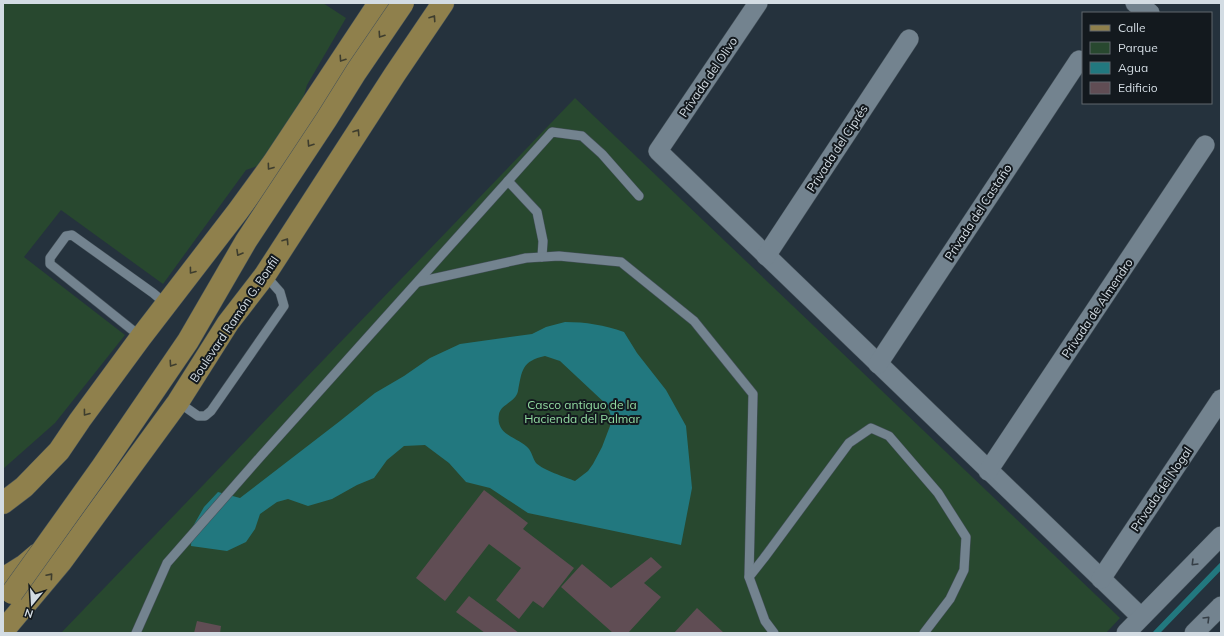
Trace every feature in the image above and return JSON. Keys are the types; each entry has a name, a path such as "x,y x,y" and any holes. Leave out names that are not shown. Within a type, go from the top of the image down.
{"main road":[{"path":"3,631 14,604 102,467 188,341 246,241 356,72 403,3"},
{"name":"Boulevard Ramón G. Bonfil","path":"3,614 61,562 178,402 228,324 265,275 395,74 443,3"},
{"path":"3,502 24,487 59,451 80,420 166,304 273,163 377,5"},
{"path":"3,579 25,565 60,535 228,324"}],"street":[{"name":"Privada del Olivo","path":"758,3 658,151 766,256"},
{"path":"1135,3 1148,12"},
{"name":"Privada del Ciprés","path":"766,256 909,40"},
{"name":"Privada del Castaño","path":"878,364 1078,60"},
{"name":"Privada de Almendro","path":"988,471 1205,145"},
{"path":"766,256 1141,617"},
{"name":"Privada del Nogal","path":"1101,579 1221,399"},
{"path":"1126,633 1221,536"},
{"path":"1194,633 1221,606"}],"lane":[{"path":"136,633 167,563 552,132 582,136 602,154 639,196"},
{"path":"508,181 537,212 543,241 542,257"},
{"path":"142,337 50,264 50,258 66,236 72,236 166,304"},
{"path":"418,282 526,258 559,256 621,262 694,321 753,394 749,577 765,621 774,633"},
{"path":"178,402 198,416 205,416 211,411 284,306 280,292 265,275"},
{"path":"749,577 849,443 871,428 889,436 938,493 966,537 964,570 950,599 924,633"}],"green space":[{"path":"3,3 323,3 346,18 307,85 297,120 271,161 246,170 163,284 61,210 24,257 125,335 55,423 3,469"},
{"name":"Casco antiguo de la Hacienda del Palmar","path":"575,98 1120,618 1106,633 61,633"}],"water":[{"path":"565,322 595,324 624,332 637,353 666,390 686,426 692,488 681,545 528,513 490,488 466,482 449,463 425,445 404,446 387,460 374,478 357,485 332,499 308,506 288,499 277,502 260,514 255,529 246,542 227,551 191,546 192,528 204,507 218,492 240,498 375,393 404,376 430,358 460,344 532,334 546,327","holes":["545,356 560,361 607,405 611,416 610,426 602,447 593,464 588,471 575,481 539,466 529,449 504,432 499,421 500,411 517,395 522,372 527,364 537,358"]}],"building":[{"path":"484,490 528,523 523,529 574,568 543,608 533,601 519,619 496,600 521,568 489,544 445,601 416,578"},
{"path":"651,557 662,567 644,583 661,597 628,633 613,633 561,587 582,564 611,588"},
{"path":"469,596 519,633 485,633 456,612"},
{"path":"697,608 724,633 674,633"},
{"path":"197,621 221,626 220,633 194,633"}],"waterway":[{"path":"1156,633 1221,566"}]}
